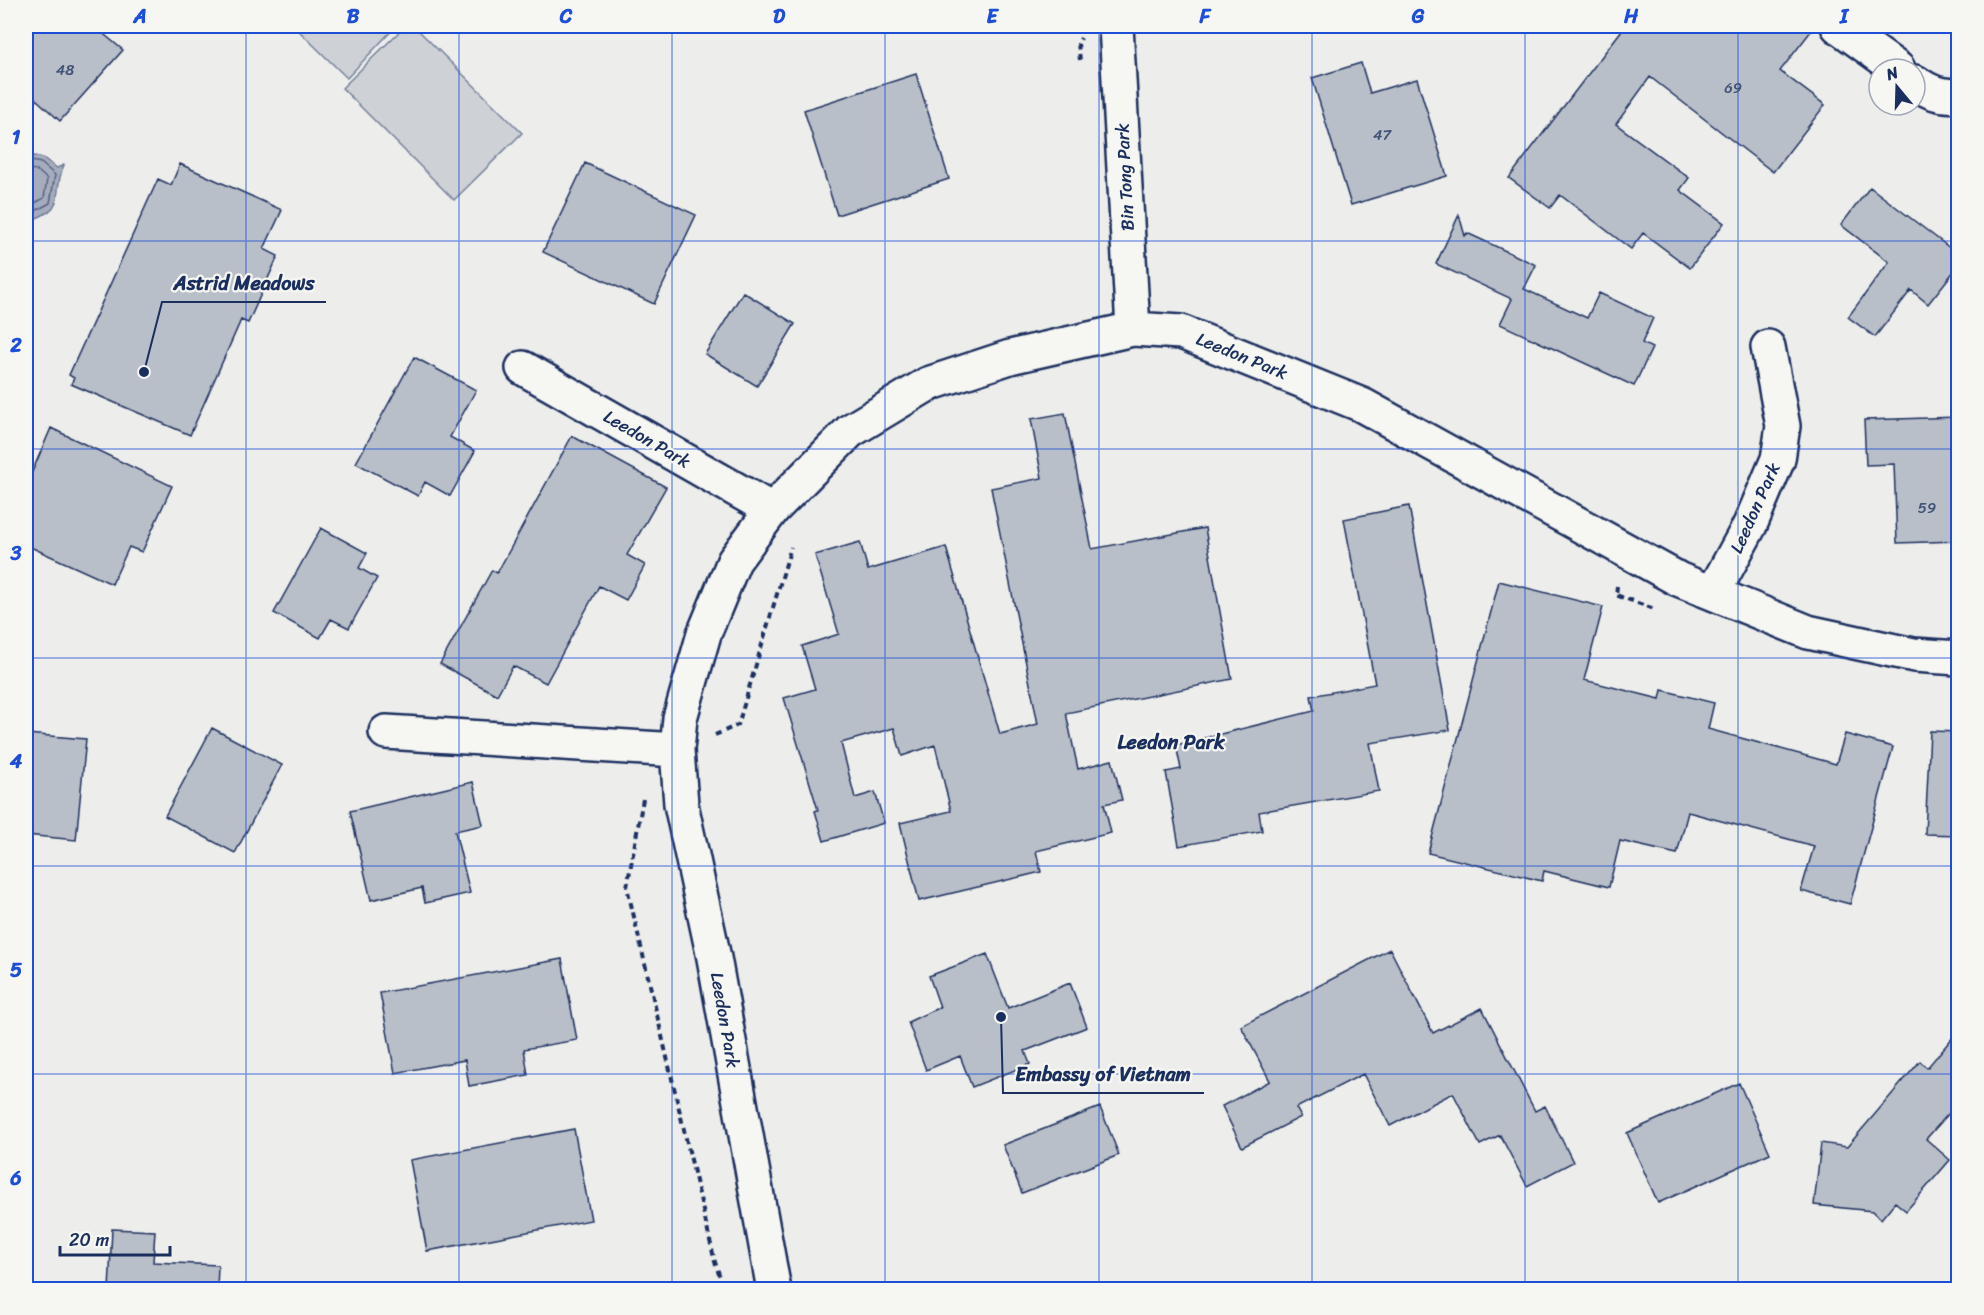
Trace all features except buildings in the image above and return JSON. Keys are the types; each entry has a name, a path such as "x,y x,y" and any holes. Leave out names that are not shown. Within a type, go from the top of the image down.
{"street":[{"name":"Bin Tong Park","path":"1116,26 1133,329"},
{"path":"1838,26 1881,57"},
{"path":"1927,90 1945,97 1959,95"},
{"name":"Leedon Park","path":"774,1290 714,958 681,804 677,750 680,718 704,634 734,561 772,510 850,431 928,384 1010,357 1133,329 1181,332 1362,405 1678,579 1808,633 1914,655 1959,658"},
{"name":"Leedon Park","path":"1713,593 1750,525 1778,459 1783,426 1768,346"},
{"name":"Leedon Park","path":"523,368 772,510"},
{"path":"386,732 677,750"}],"path":[{"path":"677,750 738,725 792,547"},
{"path":"644,796 627,887 715,1262 724,1290"}],"shaded area":[{"path":"294,26 396,26 347,78"},
{"path":"405,26 414,26 522,133 454,200 342,88"}],"water":[{"path":"26,154 43,158 57,168 64,165 54,206 40,217 26,222"}],"place":[{"name":"Astrid Meadows","path":"144,372"},
{"name":"Embassy of Vietnam","path":"1001,1017"}],"district":[{"name":"Leedon Park","path":"1171,742"}]}
